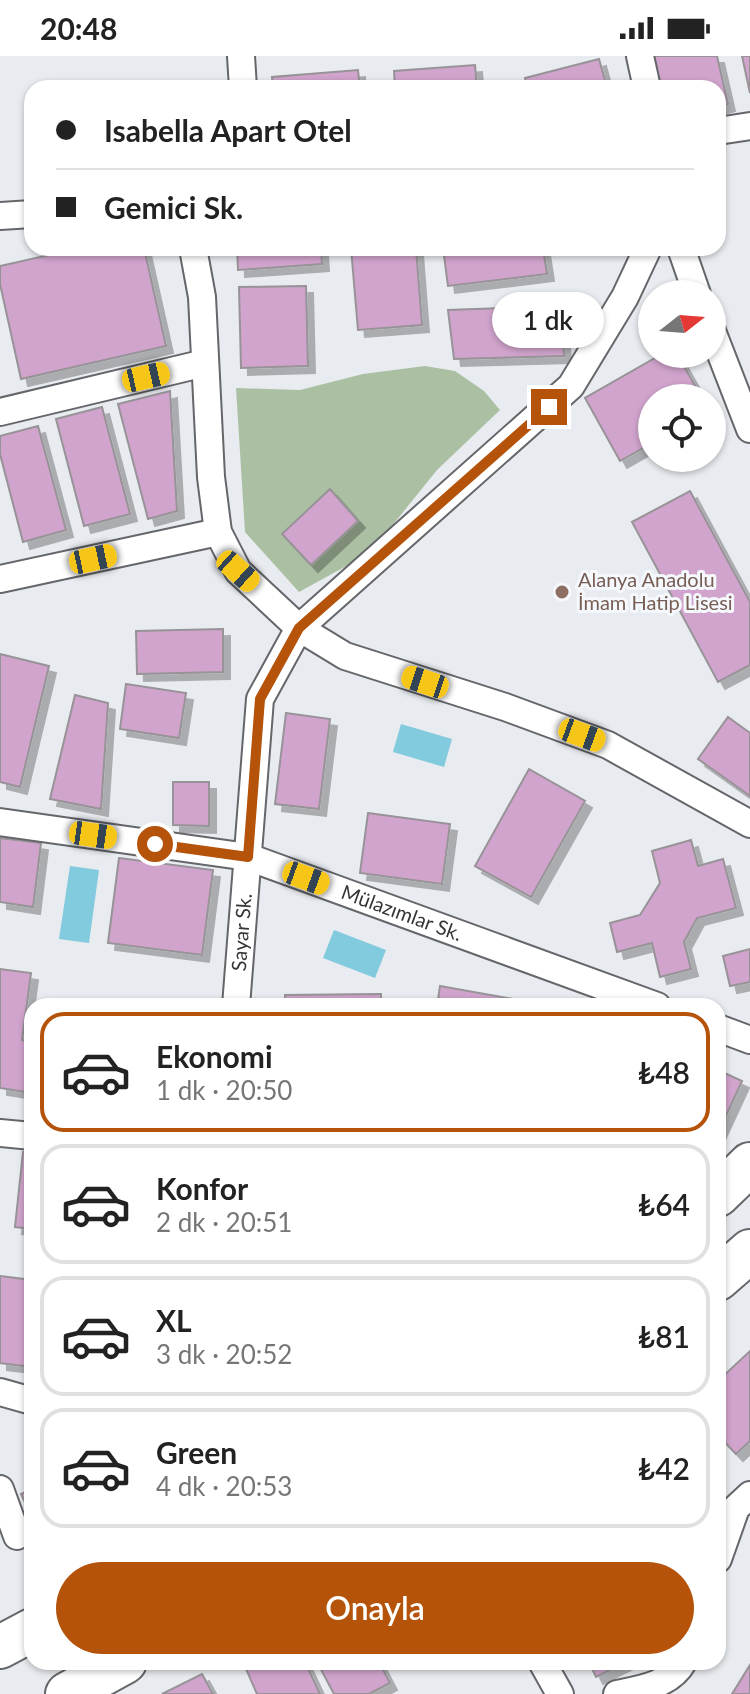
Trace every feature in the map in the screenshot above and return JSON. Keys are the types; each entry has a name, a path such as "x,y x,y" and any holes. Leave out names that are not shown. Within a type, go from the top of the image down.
{"highway":[{"path":"726,1187 750,1164"},
{"path":"726,1272 750,1251"},
{"path":"726,1282 750,1268"},
{"path":"0,1647 24,1634"},
{"path":"67,1694 110,1670"}],"street":[{"path":"241,56 242,80"},
{"path":"640,56 645,80"},
{"path":"726,130 750,126"},
{"path":"0,216 24,214"},
{"path":"194,256 202,297 211,477 218,532 238,571 299,628 345,656 505,707 608,745 750,824"},
{"name":"Sayar Sk.","path":"237,998 260,699 299,628 571,386 625,297 644,256"},
{"path":"684,256 692,280"},
{"path":"0,412 205,363"},
{"path":"726,367 750,429"},
{"path":"0,579 218,532"},
{"name":"Mülazımlar Sk.","path":"0,822 248,857 635,998"},
{"path":"726,1031 750,1040"},
{"path":"0,1133 24,1135"},
{"path":"0,1392 24,1399"},
{"path":"0,1489 17,1536"},
{"path":"726,1536 736,1508 750,1495"},
{"path":"546,1670 560,1694"},
{"path":"617,1694 655,1686 676,1670"}],"green space":[{"path":"425,366 455,371 484,391 500,410 437,470 370,553 299,592 245,532 236,388 300,390 363,374"}],"water":[{"path":"401,724 452,739 444,767 393,752"},
{"path":"70,866 99,870 89,943 59,939"},
{"path":"334,930 386,950 375,978 323,958"}],"building":[{"path":"649,56 717,56 722,80 654,80"},
{"path":"742,56 750,56 750,93"},
{"path":"599,59 605,80 526,80"},
{"path":"475,65 476,80 395,80 394,71"},
{"path":"358,70 359,80 272,80 272,77"},
{"path":"44,256 146,256 166,346 21,379 0,284 0,266"},
{"path":"237,256 322,256 322,264 238,270"},
{"path":"352,256 417,256 422,325 358,330"},
{"path":"444,256 544,256 547,274 448,286"},
{"path":"306,286 308,366 241,368 239,287"},
{"path":"561,306 564,356 454,359 448,310"},
{"path":"638,368 685,368 694,384 638,384 638,451 620,461 585,398"},
{"path":"170,391 177,511 148,519 118,404"},
{"path":"102,407 130,514 84,526 56,419"},
{"path":"38,426 66,530 23,542 0,454 0,436"},
{"path":"330,489 358,521 311,565 282,534"},
{"path":"690,491 750,602 750,665 718,682 632,522"},
{"path":"223,629 223,672 137,674 136,631"},
{"path":"0,654 49,666 20,787 0,782"},
{"path":"126,684 186,693 179,738 120,729"},
{"path":"75,695 108,703 101,809 50,799"},
{"path":"286,713 330,719 319,809 275,804"},
{"path":"728,717 750,733 750,796 698,759"},
{"path":"529,769 585,801 531,897 475,866"},
{"path":"173,782 209,782 209,826 173,825"},
{"path":"368,813 450,824 442,884 360,873"},
{"path":"0,838 41,843 33,907 0,902"},
{"path":"691,840 698,866 723,859 736,908 697,918 684,942 691,969 660,977 652,943 617,952 610,923 640,915 660,883 652,851"},
{"path":"119,858 213,870 202,955 108,943"},
{"path":"750,949 750,982 730,986 723,956"},
{"path":"0,969 31,973 28,998 24,998 24,1092 0,1088"},
{"path":"440,986 508,998 438,998"},
{"path":"381,994 381,998 285,998 285,995"},
{"path":"726,1074 742,1081 726,1116"},
{"path":"23,1152 24,1152 24,1228 15,1227"},
{"path":"0,1276 24,1279 24,1366 0,1363"},
{"path":"750,1351 750,1441 736,1454 726,1443 726,1374"},
{"path":"750,1665 750,1694 732,1694"},
{"path":"246,1670 309,1670 320,1694 257,1694"},
{"path":"321,1670 383,1670 390,1683 369,1694 334,1694"},
{"path":"593,1670 610,1670 596,1677"},
{"path":"202,1674 213,1694 162,1694"}],"place":[{"name":"Alanya Anadolu İmam Hatip Lisesi","path":"562,592"}],"route":[{"path":"155,844 248,857 260,699 299,628 549,407"}]}
